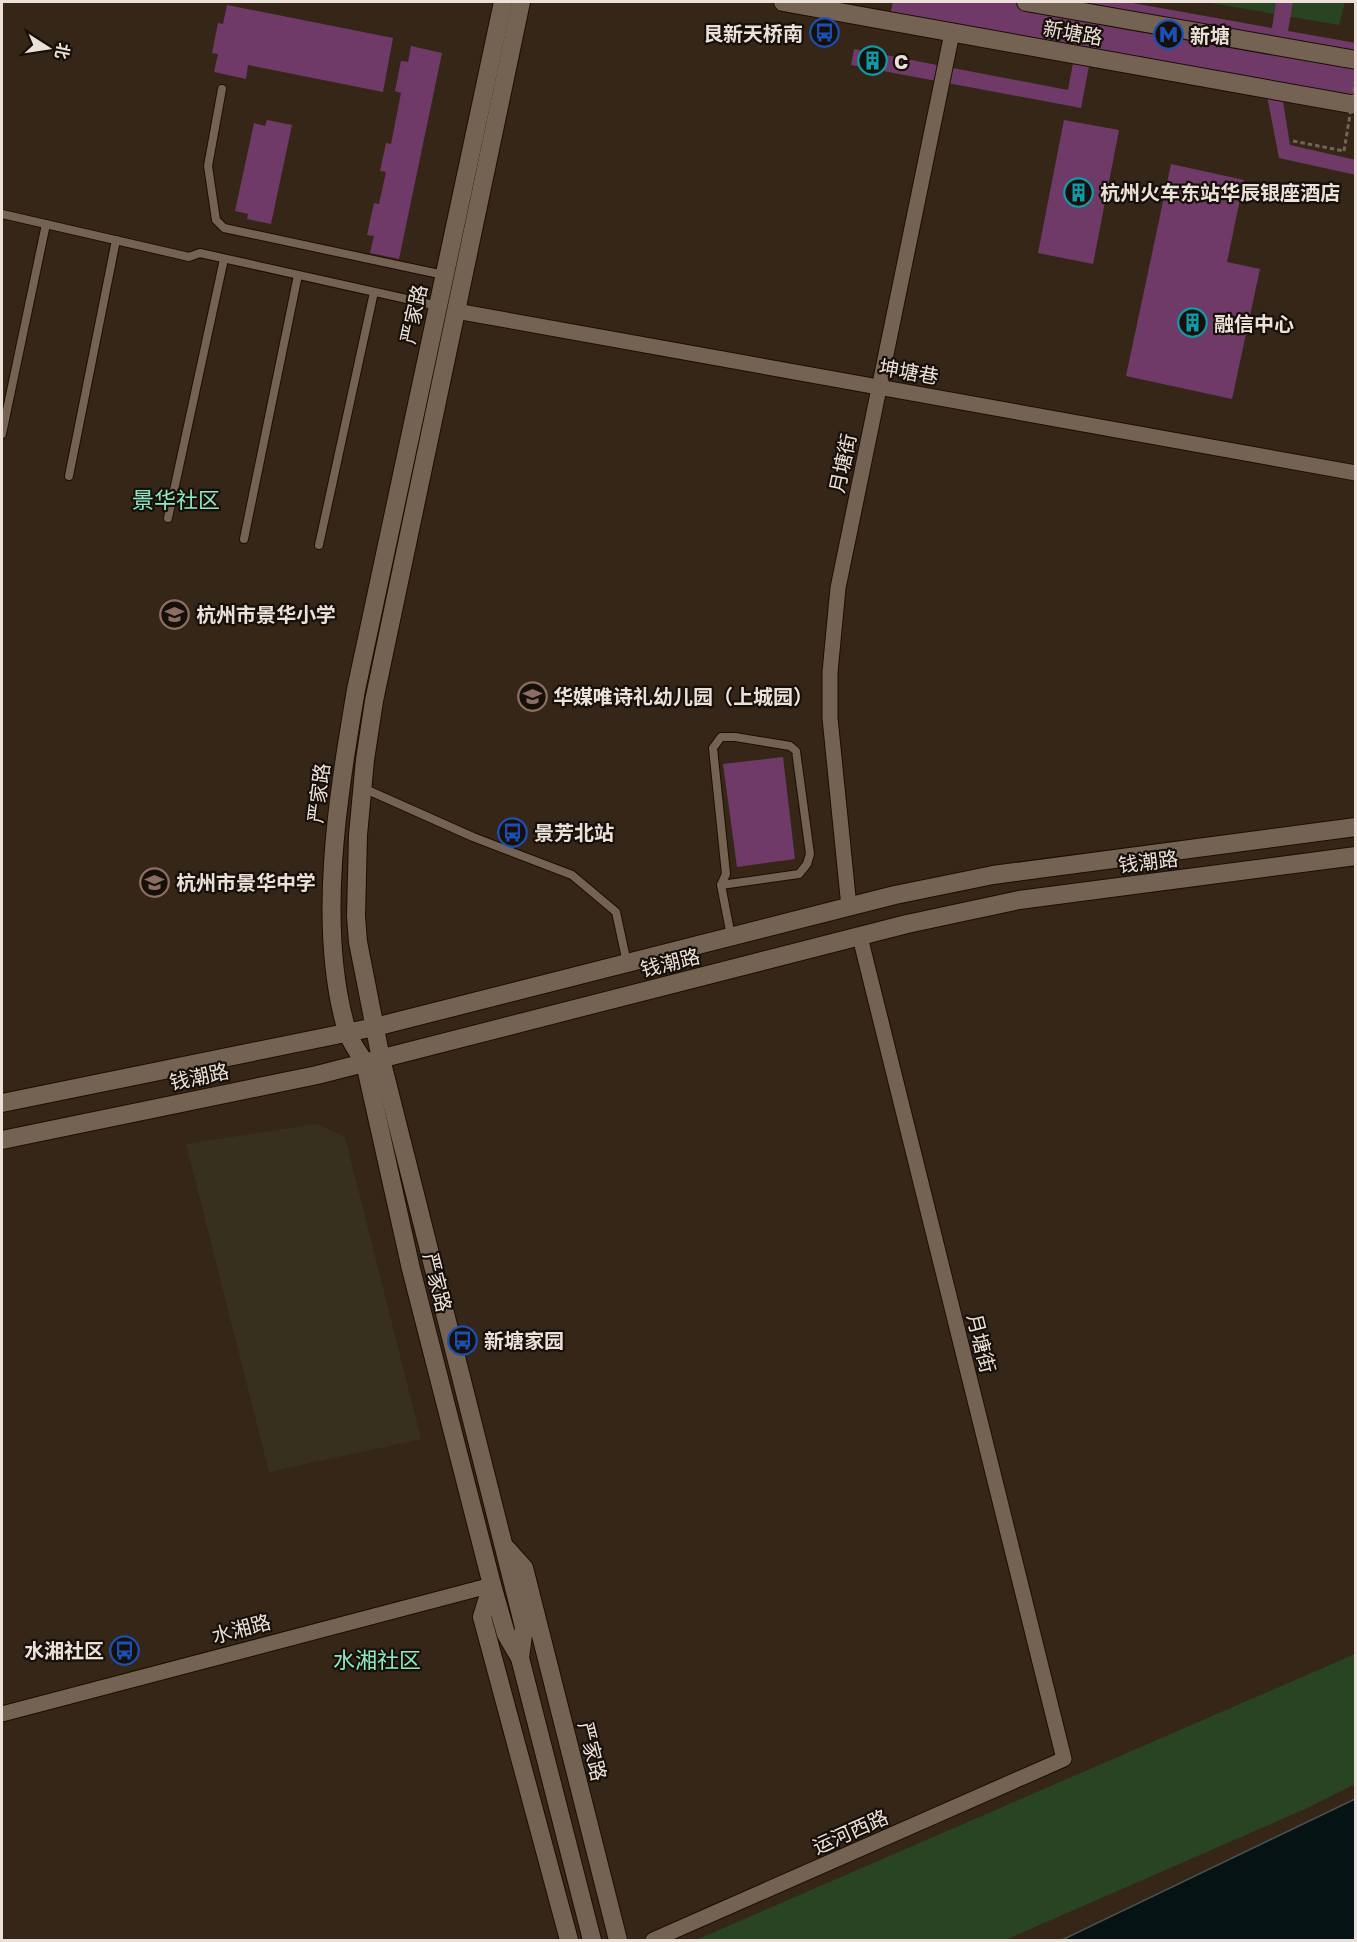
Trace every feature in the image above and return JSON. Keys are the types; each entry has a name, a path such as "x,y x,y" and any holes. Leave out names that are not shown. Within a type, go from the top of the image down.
{"street":[{"name":"严家路","path":"503,2 361,667 343,765 334,840 333,939 337,981 347,1033 373,1061 525,1628 520,1658"},
{"name":"严家路","path":"520,2 374,701 362,787 356,860 356,916 363,968 375,1027 373,1061 411,1269 492,1585 506,1634 520,1658 592,1941"},
{"name":"新塘路","path":"783,2 1356,105"},
{"name":"新塘路","path":"1026,2 1356,60"},
{"name":"月塘街","path":"849,907 830,718 830,672 838,588 952,33"},
{"name":"坤塘巷","path":"456,311 1356,472"},
{"name":"钱潮路","path":"2,1103 375,1027 849,907 993,875 1356,827"},
{"name":"钱潮路","path":"2,1140 317,1075 907,924 1019,900 1356,856"},
{"name":"月塘街","path":"860,937 1064,1759"},
{"name":"严家路","path":"503,1544 524,1568 618,1941"},
{"name":"水湘路","path":"2,1714 492,1585"},
{"path":"492,1585 482,1617 569,1941"},
{"name":"运河西路","path":"653,1941 1064,1759"}],"lane":[{"path":"222,89 208,166 216,220 224,228 444,275"},
{"path":"2,214 189,256 200,253 438,306"},
{"path":"2,434 46,224"},
{"path":"69,476 116,240"},
{"path":"168,518 224,259"},
{"path":"244,539 298,275"},
{"path":"319,545 374,292"},
{"path":"721,885 799,874 807,864 810,854 796,751 790,746 735,736 721,736 713,748 726,874 721,885 732,937"},
{"path":"362,787 473,837 572,875 616,912 627,963"}],"path":[{"path":"1293,141 1344,150 1356,78"}],"shaded area":[{"path":"317,1124 345,1137 421,1439 269,1472 186,1144"},
{"path":"1355,1799 1355,1940 1062,1940"}],"green space":[{"path":"1205,2 1345,2 1339,25"},
{"path":"1355,1654 1355,1784 1305,1809 1005,1940 696,1940"}],"building":[{"name":"新塘","path":"893,2 1127,2 1272,28 1276,2 1293,2 1288,31 1356,43 1356,97 1280,83 1290,145 1356,160 1356,175 1279,158 1264,80 1092,50 1081,108 851,65 854,49 1068,90 1076,47 890,15"},
{"path":"227,5 393,38 383,92 248,65 246,79 214,72 218,54 212,53 218,23 223,24"},
{"path":"411,46 442,53 399,259 370,253 374,236 367,235 374,203 379,204 386,172 380,171 386,143 391,144 401,93 395,91 401,61 408,62"},
{"path":"267,120 292,125 271,224 247,219 248,214 235,211 254,123 265,126"},
{"name":"杭州火车东站华辰银座酒店","path":"1064,120 1119,130 1093,264 1038,253"},
{"name":"融信中心","path":"1171,164 1244,180 1227,262 1260,269 1232,399 1126,376"},
{"path":"783,757 795,859 737,867 723,764"}],"place":[{"name":"艮新天桥南","path":"824,33"},
{"name":"新塘","path":"1169,35"},
{"name":"C","path":"873,61"},
{"name":"杭州火车东站华辰银座酒店","path":"1079,192"},
{"name":"融信中心","path":"1193,323"},
{"name":"杭州市景华小学","path":"175,614"},
{"name":"华媒唯诗礼幼儿园（上城园）","path":"532,696"},
{"name":"景芳北站","path":"513,832"},
{"name":"杭州市景华中学","path":"155,882"},
{"name":"新塘家园","path":"463,1340"},
{"name":"水湘社区","path":"125,1650"}],"district":[{"name":"景华社区","path":"176,499"},
{"name":"水湘社区","path":"377,1659"}]}
